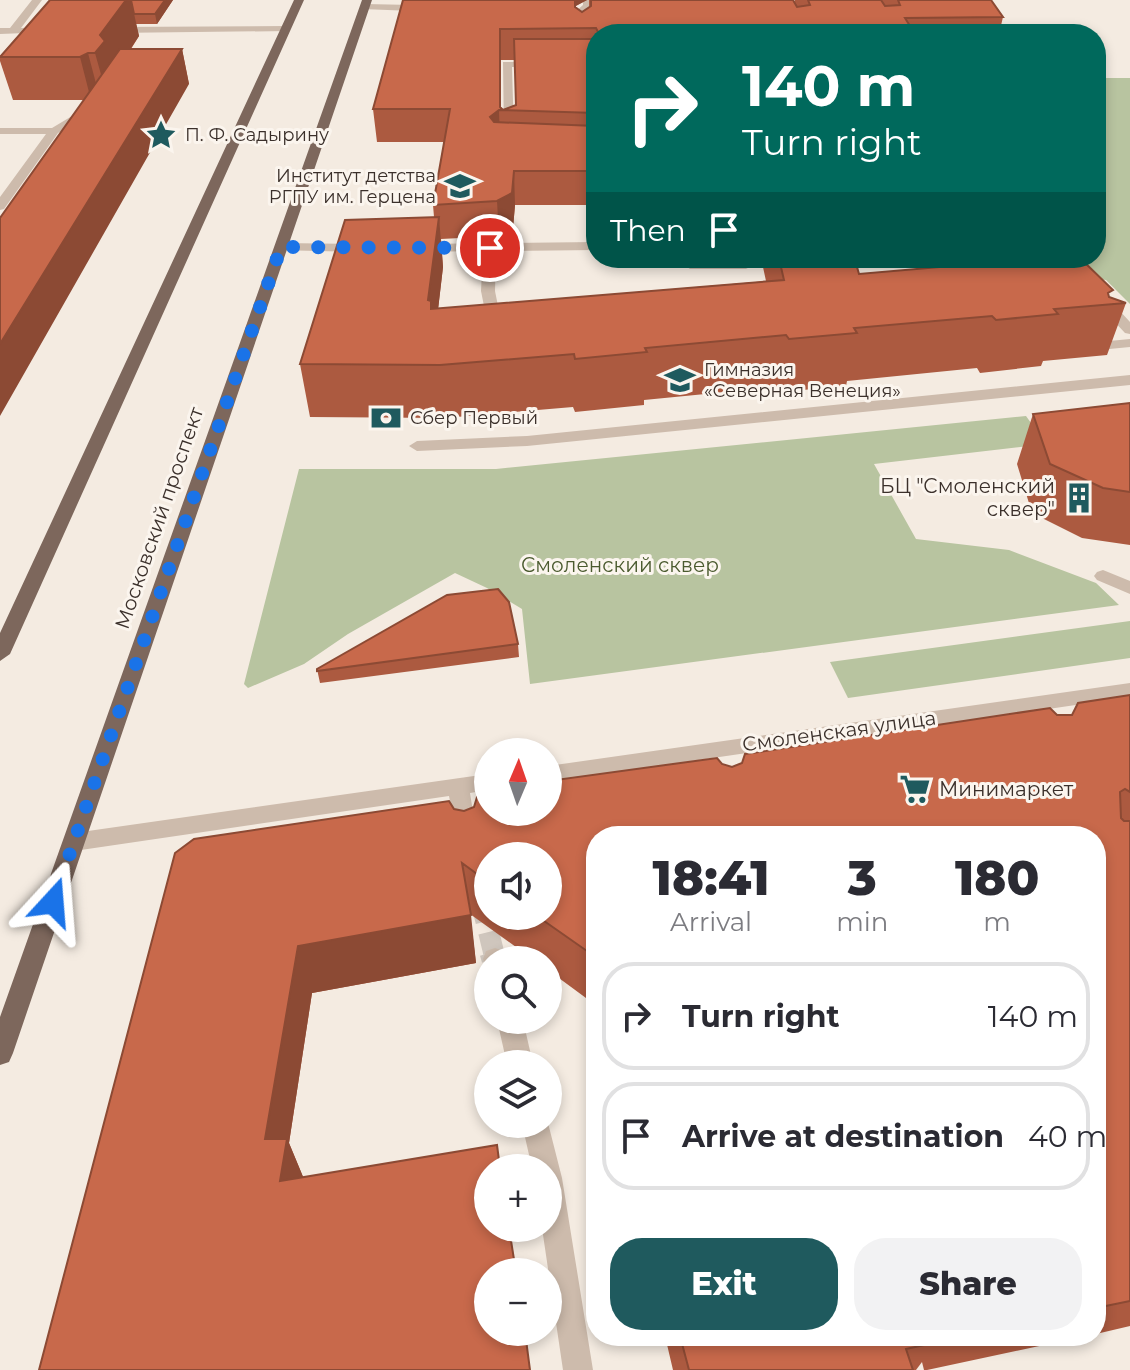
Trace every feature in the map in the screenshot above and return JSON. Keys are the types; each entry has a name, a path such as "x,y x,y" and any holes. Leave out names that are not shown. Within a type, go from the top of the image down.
{"main road":[{"path":"0,653 299,0"},
{"name":"Московский проспект","path":"0,1053 366,4"}],"street":[{"path":"13,31 37,0"},
{"path":"580,12 588,6 588,0"},
{"path":"366,4 413,8"},
{"path":"566,12 605,10"},
{"path":"580,12 583,36"},
{"path":"98,30 149,35 286,29"},
{"path":"0,31 56,30"},
{"path":"508,138 507,64 586,64"},
{"path":"0,206 54,131 105,100"},
{"path":"0,131 54,131"},
{"path":"398,248 586,246"},
{"path":"281,247 371,248"},
{"path":"490,248 488,291 494,321 526,319"},
{"path":"1082,294 1097,295 1130,330"},
{"path":"1099,346 1130,343"},
{"path":"417,446 527,441 1130,380"},
{"path":"1103,576 1130,588"},
{"name":"Смоленская улица","path":"562,772 1130,690"},
{"path":"1010,707 1025,731"},
{"path":"703,751 712,777"},
{"path":"74,842 474,784"},
{"path":"458,787 468,849"},
{"path":"558,1242 578,1370"}],"green space":[{"path":"1106,78 1130,78 1130,304 1106,280 1089,278 1080,268 1106,268"},
{"name":"Смоленский сквер","path":"1026,416 1046,444 874,464 916,539 1009,550 1096,583 1119,605 530,684 522,609 455,573 348,634 304,664 248,688 244,684 299,469 496,469"},
{"path":"1130,621 1130,658 848,698 830,662"}],"building":[{"path":"50,0 126,0 100,35 105,41 95,53 80,57 0,57"},
{"path":"131,0 165,0 155,14 134,14"},
{"path":"403,0 575,0 575,7 582,12 591,6 591,0 793,0 797,7 810,5 808,0 881,0 885,6 900,5 898,0 991,0 1003,17 905,18 909,24 586,24 586,28 500,29 500,107 503,110 516,105 514,39 586,39 586,113 499,110 490,117 494,122 586,126 586,171 514,171 512,193 497,201 433,205 450,109 373,109"},
{"path":"120,49 182,49 0,344 0,218"},
{"path":"439,217 428,300 431,301 431,309 784,280 781,268 857,268 859,274 929,268 1090,268 1113,290 1108,293 1109,297 1126,303 1054,309 1058,314 996,320 992,316 854,328 857,333 789,339 786,335 645,348 647,352 575,359 574,354 440,365 300,364 345,220"},
{"path":"1130,403 1130,492 1103,488 1050,464 1033,414"},
{"path":"498,589 509,602 518,644 317,671 447,595"},
{"path":"1130,695 1130,792 1125,789 1120,792 1121,818 1130,821 1130,1301 1106,1306 1106,826 586,826 586,950 557,930 562,930 562,842 474,842 474,872 462,863 471,915 298,946 265,1139 287,1139 280,1181 497,1145 498,1154 474,1154 474,1242 511,1242 514,1258 474,1258 474,1346 527,1346 530,1370 39,1370 175,853 194,839 449,801 454,809 464,811 474,807 474,826 562,826 562,779 717,758 722,764 732,767 742,763 745,754 1050,708 1057,715 1072,715 1078,703"},
{"path":"683,1346 920,1346 906,1349 913,1370 689,1370"}],"tunnel":[{"path":"488,930 492,946"}],"place":[{"name":"П. Ф. Садырину","path":"161,135"},
{"name":"Институт детства РГПУ им. Герцена","path":"460,186"},
{"name":"Гимназия «Северная Венеция»","path":"680,380"},
{"name":"Сбер Первый","path":"386,418"},
{"name":"БЦ \"Смоленский сквер\"","path":"1079,498"},
{"name":"Минимаркет","path":"915,789"}],"route":[{"path":"53,902 281,247 490,248"}]}
